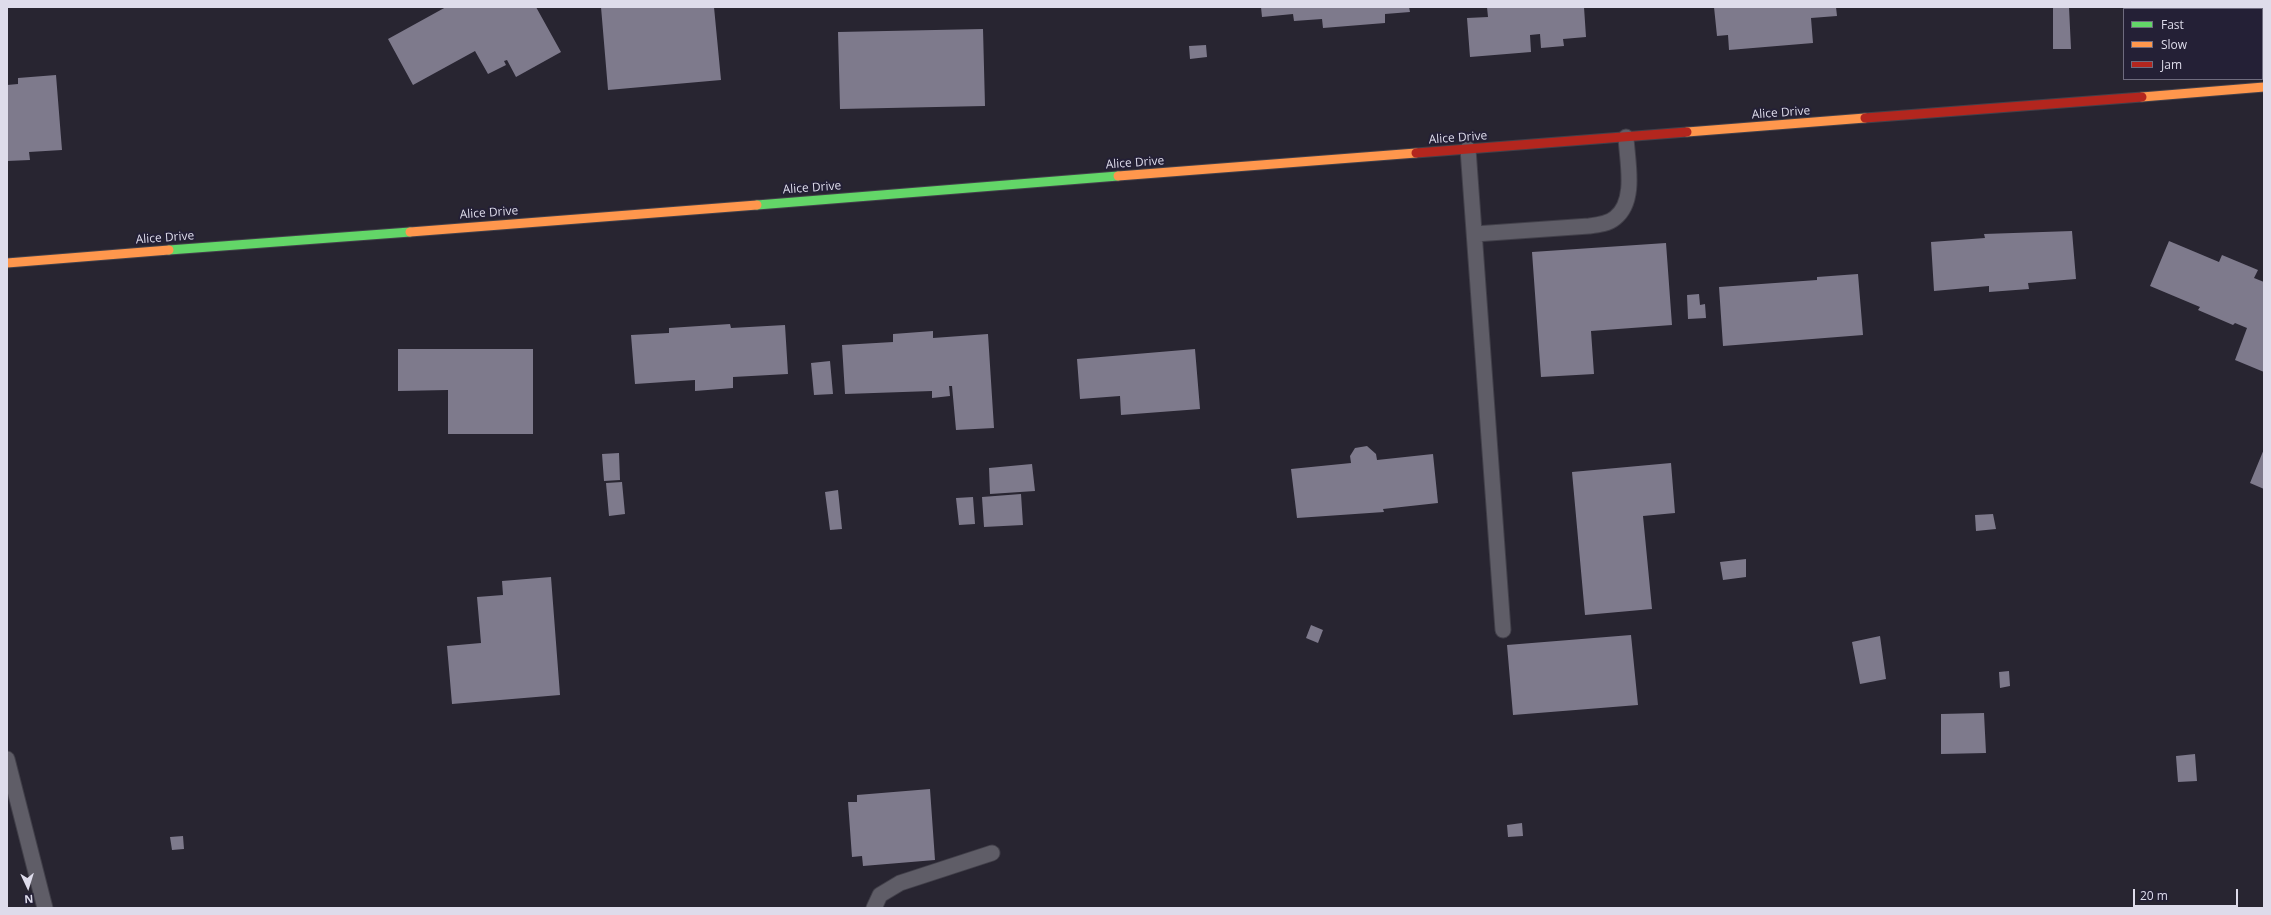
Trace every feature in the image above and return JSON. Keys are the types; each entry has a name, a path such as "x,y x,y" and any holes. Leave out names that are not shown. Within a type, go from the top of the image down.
{"street":[{"name":"Alice Drive","path":"7,263 2264,87"}],"lane":[{"path":"1475,234 1588,226 1607,223 1615,218 1625,207 1629,185 1626,137"},
{"path":"1468,149 1503,630"},
{"path":"7,759 45,908"},
{"path":"874,908 880,895 900,883 992,852"}],"building":[{"path":"446,7 536,7 561,52 516,77 507,60 504,61 506,65 488,74 475,51 413,85 388,39"},
{"path":"601,7 714,7 721,80 608,90"},
{"path":"1261,7 1409,7 1410,12 1385,14 1385,23 1323,28 1322,19 1294,21 1293,14 1262,17"},
{"path":"1487,7 1584,7 1586,37 1563,39 1564,46 1541,48 1540,34 1530,35 1531,52 1470,57 1467,18 1488,17"},
{"path":"1714,7 1836,7 1837,16 1811,18 1813,43 1729,50 1728,35 1717,36"},
{"path":"2053,7 2069,7 2071,49 2053,49"},
{"path":"983,29 985,106 840,109 838,32"},
{"path":"1206,45 1207,57 1190,59 1189,46"},
{"path":"56,75 62,150 29,152 30,160 7,161 7,85 18,84 18,78"},
{"path":"2072,231 2076,279 2028,283 2029,289 1989,292 1989,286 1934,291 1931,242 1985,238 1984,234"},
{"path":"2169,241 2219,262 2222,255 2258,270 2254,278 2264,282 2264,372 2235,360 2247,328 2235,323 2233,325 2198,310 2200,307 2150,286"},
{"path":"1666,243 1672,325 1591,331 1594,374 1541,377 1532,252"},
{"path":"1858,274 1863,335 1723,346 1719,287 1817,280 1817,277"},
{"path":"1699,294 1700,305 1705,304 1706,318 1688,319 1687,295"},
{"path":"730,324 731,328 785,325 788,374 733,377 733,388 695,391 695,380 635,384 631,335 669,333 669,328"},
{"path":"933,331 933,338 988,334 994,428 956,430 952,386 949,386 950,396 932,398 932,391 845,394 842,345 893,342 893,334"},
{"path":"398,349 533,349 533,434 448,434 448,390 398,391"},
{"path":"1195,349 1200,409 1121,415 1120,396 1080,399 1077,359"},
{"path":"830,361 833,394 814,395 811,363"},
{"path":"1367,446 1376,454 1377,460 1433,454 1438,503 1383,509 1384,512 1297,518 1291,469 1351,463 1350,456 1355,448"},
{"path":"2264,449 2264,489 2250,483"},
{"path":"619,453 620,480 604,481 602,454"},
{"path":"1671,463 1675,513 1643,516 1652,609 1585,615 1572,472"},
{"path":"1032,464 1035,491 990,494 989,468"},
{"path":"622,482 625,514 609,516 606,483"},
{"path":"838,490 842,529 830,530 825,492"},
{"path":"1021,494 1023,525 984,527 982,497"},
{"path":"973,497 975,524 959,525 956,498"},
{"path":"1993,514 1996,529 1976,531 1975,515"},
{"path":"1746,559 1746,577 1723,580 1720,562"},
{"path":"551,577 560,695 452,704 447,646 481,643 477,597 503,595 502,581"},
{"path":"1311,625 1323,630 1318,643 1306,638"},
{"path":"1631,635 1638,705 1513,715 1507,645"},
{"path":"1880,636 1886,679 1860,684 1852,642"},
{"path":"2009,671 2010,686 2000,688 1999,672"},
{"path":"1984,713 1986,753 1941,754 1941,714"},
{"path":"2195,754 2197,781 2178,782 2176,756"},
{"path":"930,789 935,860 863,866 862,856 852,857 848,802 857,802 857,795"},
{"path":"1522,823 1523,836 1508,837 1507,825"},
{"path":"183,836 184,849 172,850 170,837"}],"traffic: fast":[{"path":"757,205 1118,176"},
{"path":"169,250 410,232"}],"traffic: slow":[{"path":"2142,97 2264,87"},
{"path":"1687,132 1865,118"},
{"path":"1118,176 1416,153"},
{"path":"410,232 757,205"},
{"path":"7,263 169,250"}],"traffic: jam":[{"path":"1865,118 2142,97"},
{"path":"1416,153 1687,132"}]}
